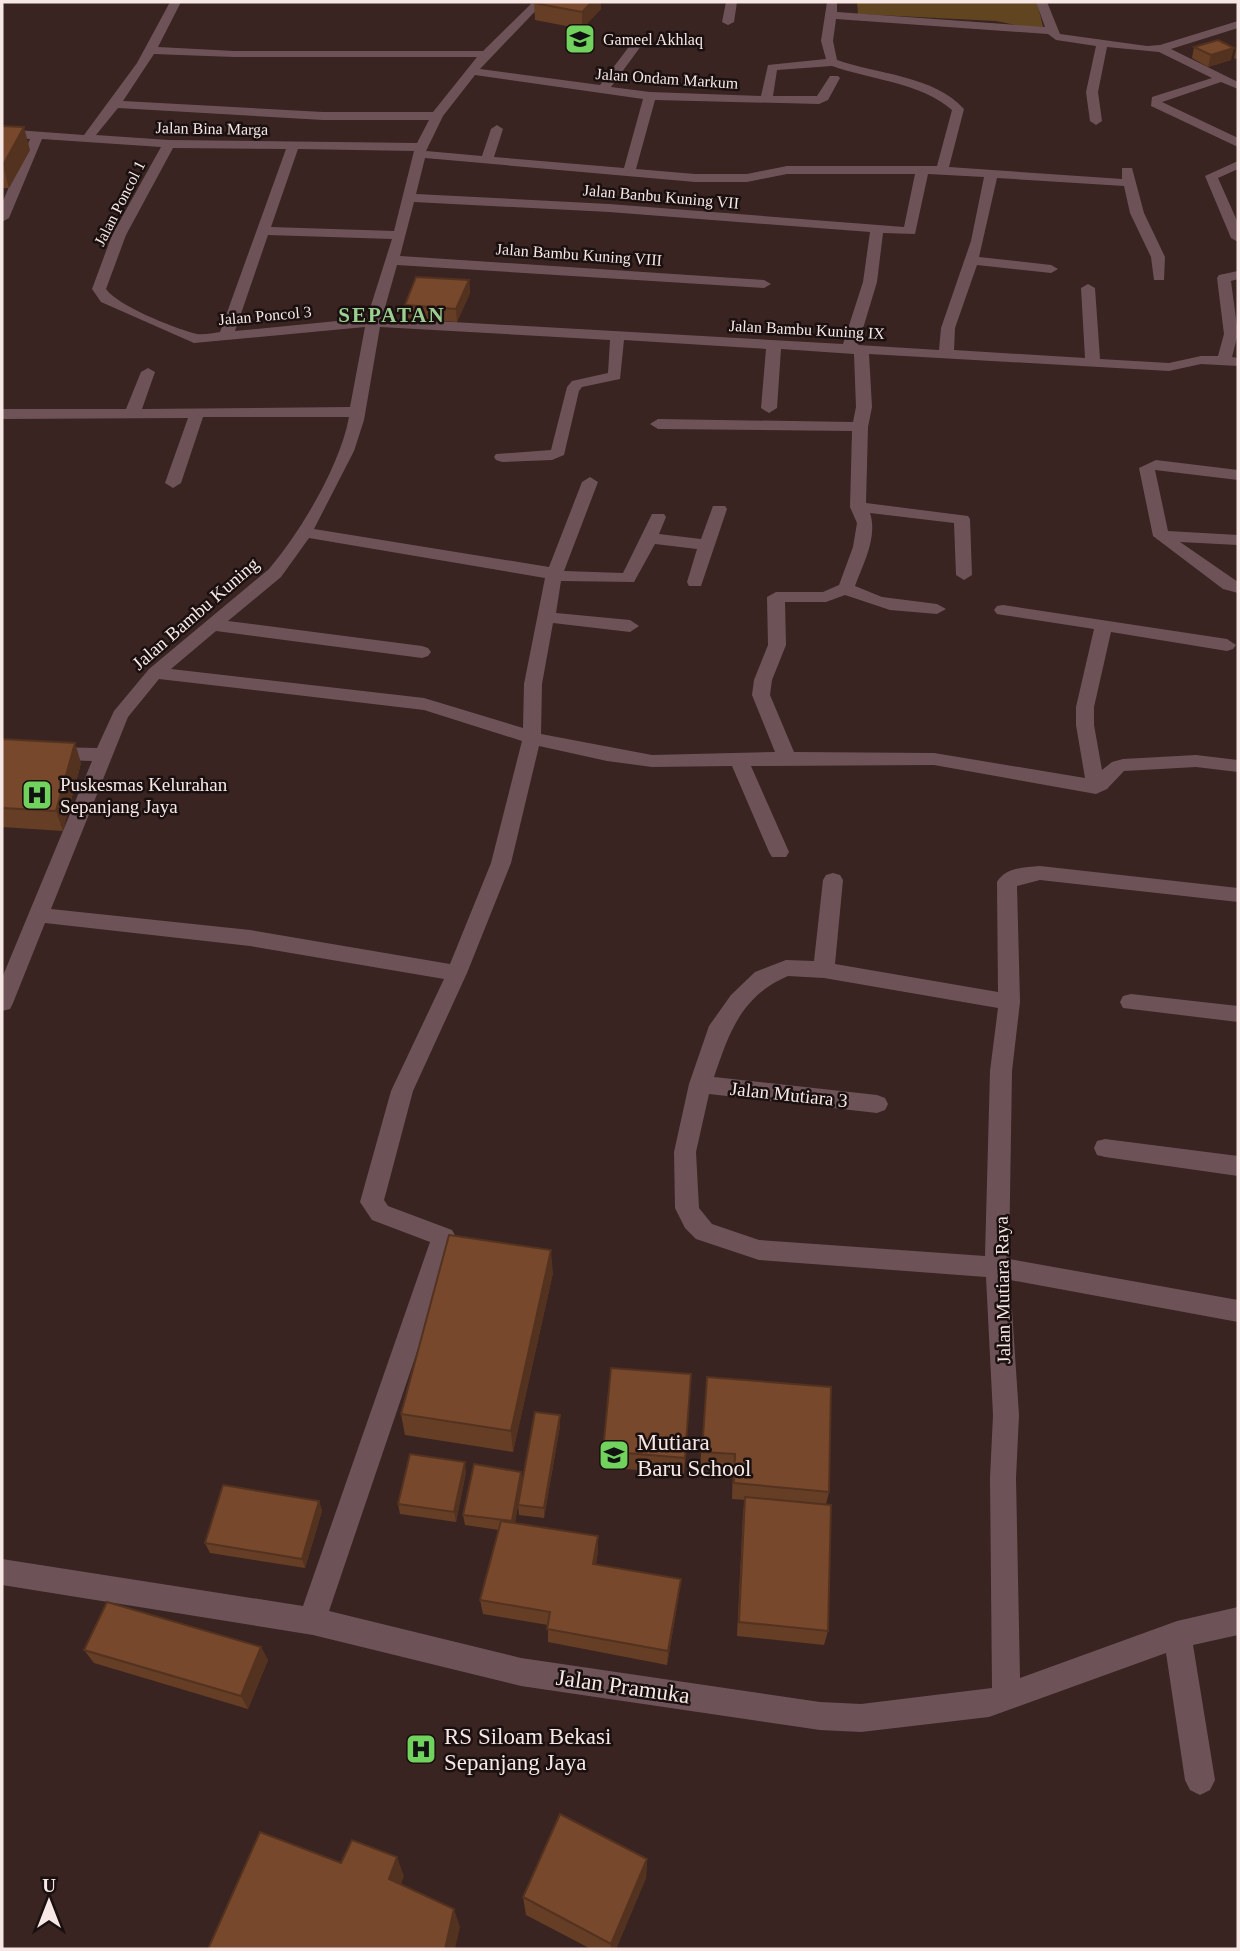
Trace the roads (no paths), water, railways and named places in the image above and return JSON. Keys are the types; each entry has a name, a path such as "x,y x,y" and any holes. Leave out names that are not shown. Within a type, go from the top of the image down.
{"street":[{"path":"86,140 151,50 164,19 175,2"},
{"name":"Jalan Bambu Kuning","path":"2,1002 120,715 155,673 275,573 304,532 346,451 357,412 374,322 410,198 420,151 437,116 486,54 533,2"},
{"path":"727,22 731,2"},
{"path":"832,2 826,42 829,58 833,62 923,89 953,103 958,109 942,170"},
{"path":"1042,2 1056,37 1161,48 1233,29"},
{"path":"832,15 1052,31"},
{"path":"1096,121 1092,92 1102,43"},
{"path":"603,90 635,46"},
{"path":"1161,48 1238,86"},
{"path":"151,50 244,54 486,54"},
{"name":"Jalan Ondam Markum","path":"472,71 650,96 766,100 772,67 833,62"},
{"path":"766,100 819,100 824,97 834,78"},
{"path":"1222,78 1156,100 1155,103 1238,143"},
{"path":"629,172 650,96"},
{"path":"115,103 323,116 437,116"},
{"path":"486,161 497,129"},
{"name":"Jalan Bina Marga","path":"2,133 169,144 420,151 486,161 695,178 747,178 787,170 942,170 1130,183"},
{"path":"2,218 37,137"},
{"name":"Jalan Poncol 1","path":"169,144 119,235 100,293 121,308 188,337 201,339"},
{"path":"226,336 293,146"},
{"path":"1238,165 1211,176 1238,238"},
{"path":"1127,169 1137,213 1158,257 1159,277"},
{"name":"Jalan Banbu Kuning VII","path":"410,198 610,208 910,231 922,170"},
{"path":"946,355 948,328 978,241 990,175"},
{"path":"787,759 761,695 763,680 777,645 776,597 826,597 846,588 862,547 865,523 858,507 860,427 864,407 855,349 870,282 877,228"},
{"path":"261,231 400,235"},
{"name":"Jalan Bambu Kuning VIII","path":"391,260 764,284"},
{"path":"971,260 1051,269"},
{"path":"1231,361 1231,334 1224,278 1238,275"},
{"path":"1088,288 1093,363"},
{"name":"Jalan Poncol 3","path":"201,339 374,322"},
{"name":"Jalan Bambu Kuning IX","path":"374,322 1169,367 1201,360 1231,361"},
{"path":"502,457 552,455 558,452 572,390 576,384 615,376 617,336"},
{"path":"769,408 774,345"},
{"path":"132,414 148,372"},
{"path":"2,414 357,412"},
{"path":"173,483 196,415"},
{"path":"659,424 860,427"},
{"path":"1238,475 1156,465 1147,467 1161,536 1238,588"},
{"path":"313,1621 319,1594 444,1237 380,1213 372,1202 402,1091 457,974 500,863 532,737 533,684 554,576 590,482"},
{"path":"858,507 961,519 964,575"},
{"path":"695,582 719,509"},
{"path":"304,532 470,557 548,572 554,576 628,578 637,565 658,517"},
{"path":"1161,536 1238,540"},
{"path":"647,538 707,545"},
{"path":"846,588 864,600 900,607 937,609"},
{"path":"1003,610 1227,645"},
{"path":"546,617 630,626"},
{"path":"212,625 422,652"},
{"path":"1096,787 1085,725 1085,708 1104,625"},
{"path":"155,673 424,704 452,710 532,737 617,757 652,761 934,759 1096,787 1104,784 1114,768 1123,765 1196,761 1238,766"},
{"path":"2,752 104,755"},
{"path":"739,761 779,852"},
{"name":"Jalan Mutiara Raya","path":"1006,1699 1003,1478 1006,1415 997,1267 1001,1071 1009,1002 1007,882 1020,875 1040,873 1238,895"},
{"path":"824,970 833,880"},
{"path":"40,915 250,938 457,974"},
{"path":"1009,1002 824,970 786,968 762,978 739,1000 720,1026 700,1084 685,1152 687,1208 693,1221 704,1232 759,1250 997,1267 1238,1311"},
{"path":"1131,1002 1238,1014"},
{"name":"Jalan Mutiara 3","path":"700,1084 877,1104"},
{"path":"1105,1148 1238,1166"},
{"name":"Jalan Pramuka","path":"2,1572 313,1621 521,1672 820,1716 861,1718 1006,1699 1177,1635 1238,1621"},
{"path":"1177,1635 1200,1780"}],"place":[{"name":"Gameel Akhlaq","path":"580,39"},
{"name":"Puskesmas Kelurahan Sepanjang Jaya","path":"37,795"},
{"name":"Mutiara Baru School","path":"614,1455"},
{"name":"RS Siloam Bekasi Sepanjang Jaya","path":"421,1749"}],"district":[{"name":"SEPATAN","path":"392,315"}]}
